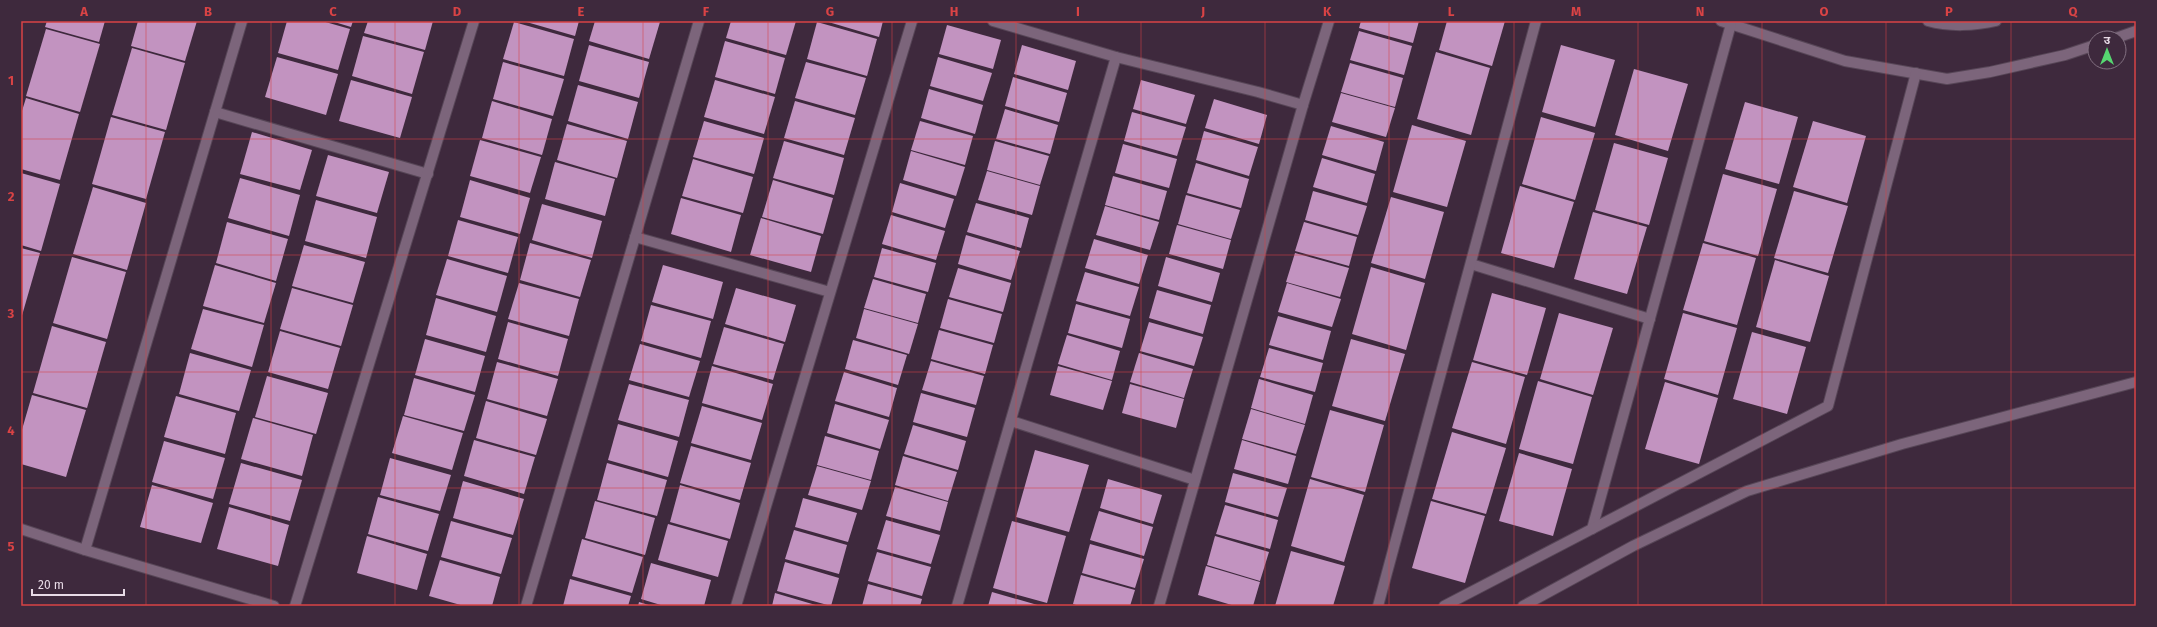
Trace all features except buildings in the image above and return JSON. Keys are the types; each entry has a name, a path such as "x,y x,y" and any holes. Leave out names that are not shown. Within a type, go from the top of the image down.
{"street":[{"path":"85,550 242,21"},
{"path":"295,606 474,21"},
{"path":"526,606 699,21"},
{"path":"736,606 912,21"},
{"path":"993,21 1116,57 1258,92 1303,105"},
{"path":"1159,606 1303,105 1330,21"},
{"path":"1378,606 1536,21"},
{"path":"1721,21 1845,61 1947,79 2065,55 2087,48"},
{"path":"1928,21 1941,24 1985,24 1996,21"},
{"path":"1592,529 1731,24"},
{"path":"957,606 1116,57"},
{"path":"1444,606 1828,406 1916,73"},
{"path":"215,112 428,174"},
{"path":"635,237 830,292"},
{"path":"1471,264 1650,319"},
{"path":"1523,606 1633,546 1747,492 1902,444 2136,382"},
{"path":"1010,421 1195,480"},
{"path":"21,529 85,550 274,606"}]}
